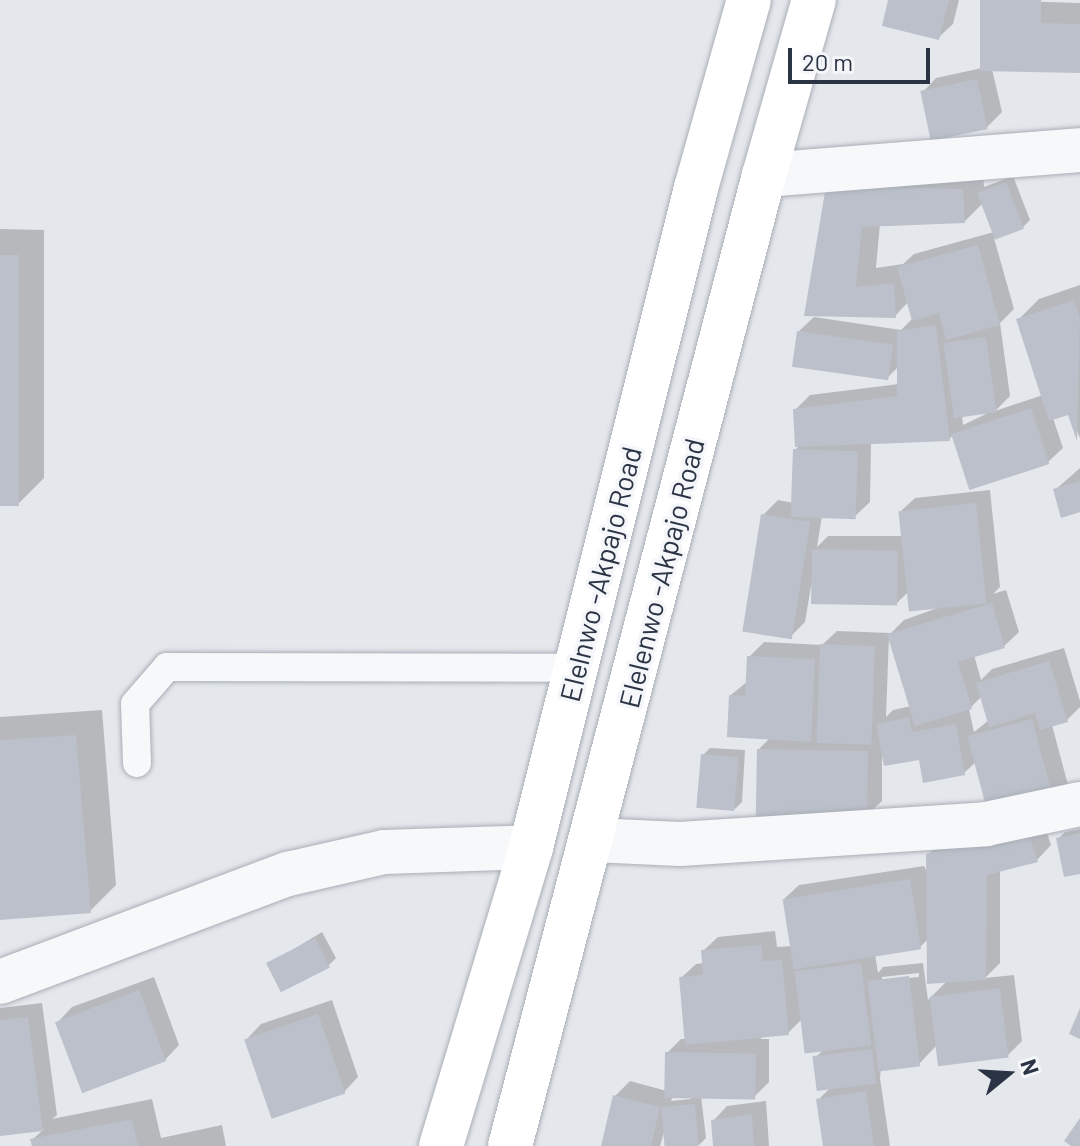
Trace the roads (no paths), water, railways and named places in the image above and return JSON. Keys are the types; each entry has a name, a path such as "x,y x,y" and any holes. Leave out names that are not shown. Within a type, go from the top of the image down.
{"main road":[{"name":"Elelnwo -Akpajo Road","path":"441,1146 531,847 696,188 749,0"},
{"name":"Elelenwo -Akpajo Road","path":"510,1146 764,175 814,0"}],"street":[{"path":"764,175 1080,150"},
{"path":"592,840 680,844 986,824 1080,804"},
{"path":"0,982 288,874 384,852 531,847"}],"lane":[{"path":"137,763 135,704 167,667 576,668"}]}
